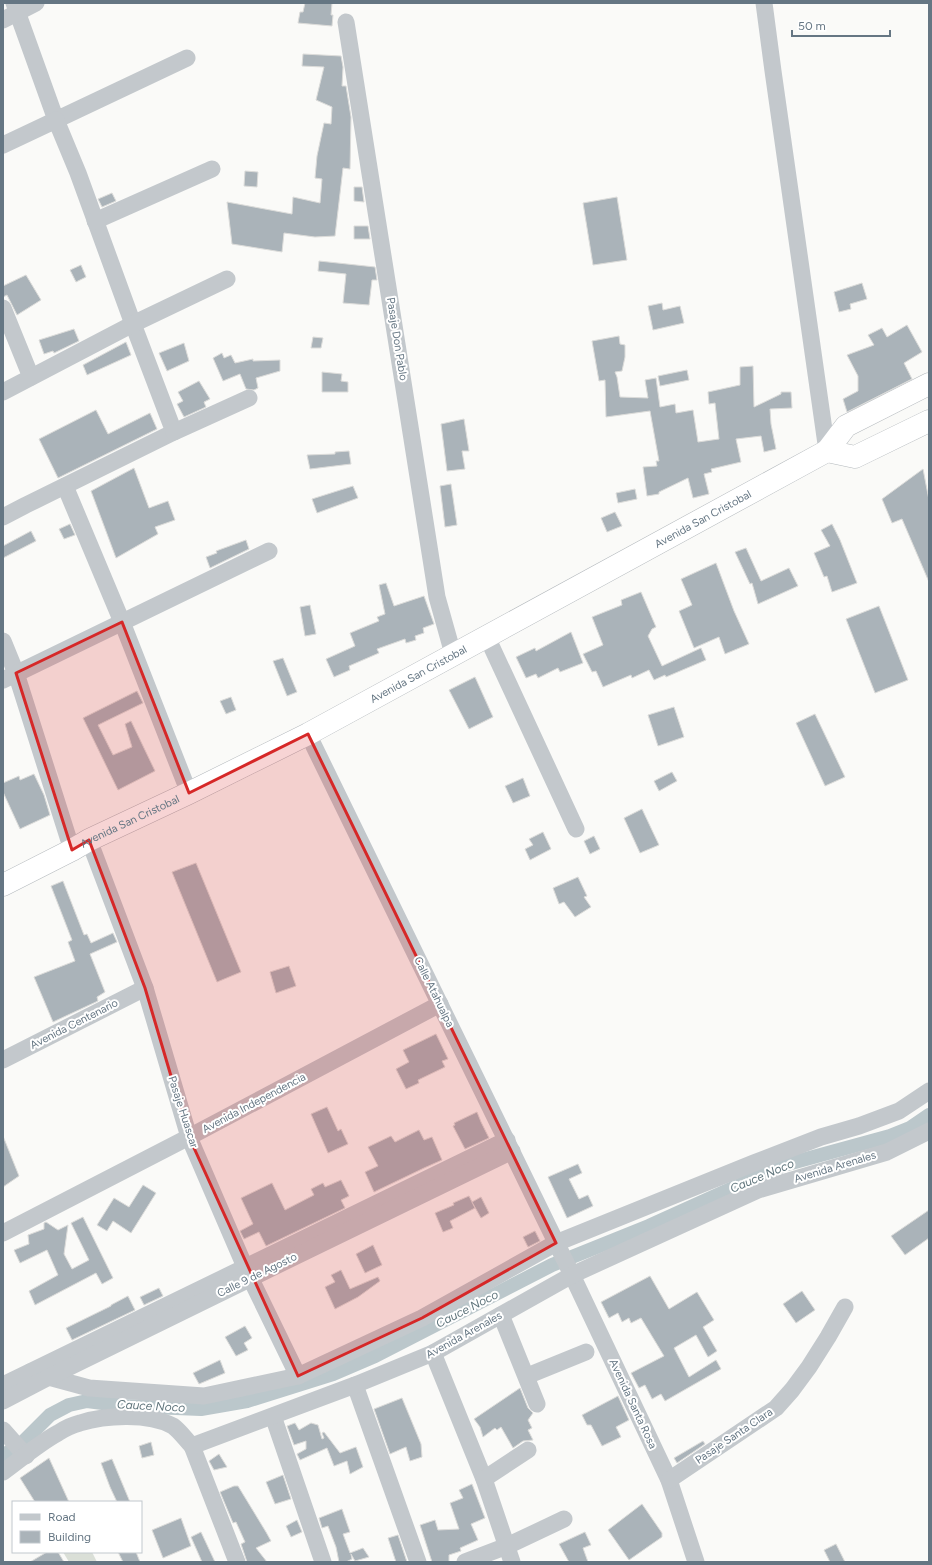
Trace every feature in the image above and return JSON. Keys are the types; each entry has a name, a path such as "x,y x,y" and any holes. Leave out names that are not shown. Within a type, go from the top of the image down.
{"highway":[{"name":"Avenida San Cristobal","path":"3,885 80,845 308,734 827,451 846,426 929,384"},
{"path":"827,451 856,457 929,421"}],"street":[{"path":"36,3 11,12 78,173 132,324 174,432"},
{"path":"764,3 827,451"},
{"name":"Pasaje Don Pablo","path":"346,22 436,597 453,654"},
{"path":"3,145 187,58"},
{"path":"95,221 212,169"},
{"path":"3,392 132,324 227,279"},
{"path":"3,308 31,378"},
{"path":"3,517 174,432 249,398"},
{"path":"65,486 122,622 189,793"},
{"path":"10,676 269,551"},
{"path":"487,637 576,830"},
{"name":"Pasaje Huascar","path":"3,642 10,676 80,845 145,988 189,1137 248,1272 298,1376"},
{"name":"Calle Atahualpa","path":"308,734 558,1247"},
{"name":"Avenida Centenario","path":"3,1060 145,988"},
{"name":"Avenida Independencia","path":"3,1233 189,1137 440,1004"},
{"path":"30,1372 89,1388 204,1396 298,1376 422,1318 558,1247 761,1160 821,1137 859,1126 899,1111 929,1091"},
{"name":"Avenida Arenales","path":"192,1446 356,1385 433,1353 501,1315 571,1272 758,1190 886,1152 929,1131"},
{"name":"Calle 9 de Agosto","path":"3,1385 248,1272 509,1145"},
{"name":"Avenida Santa Rosa","path":"558,1247 669,1480 696,1562"},
{"name":"Calle 9 de Agosto","path":"3,1401 248,1272"},
{"name":"Pasaje Santa Clara","path":"669,1480 776,1408 809,1367 828,1338 845,1307"},
{"path":"501,1315 527,1376 537,1404"},
{"path":"527,1376 586,1352"},
{"path":"433,1353 484,1479 509,1554"},
{"path":"356,1385 418,1562"},
{"path":"273,1416 323,1562"},
{"path":"3,1472 23,1452 79,1423 101,1418 123,1417 150,1419 166,1423 175,1427 192,1446 237,1562"},
{"path":"6,1433 23,1452"},
{"path":"484,1479 528,1450"},
{"path":"465,1562 509,1554 564,1519"}],"highlighted area":[{"path":"122,622 189,793 308,734 556,1243 422,1318 298,1376 189,1137 145,988 89,840 72,850 16,673"}],"shaded area":[{"path":"64,1553 92,1553 97,1562 69,1562"}],"building":[{"path":"305,3 332,3 332,26 298,23 300,12 303,12"},
{"path":"303,54 341,56 343,67 342,86 346,86 351,117 350,169 343,168 335,236 315,237 284,233 282,252 232,244 227,202 292,214 293,197 320,203 322,179 315,178 317,156 324,123 331,124 332,107 316,100 324,67 302,66"},
{"path":"245,171 258,172 257,187 244,186"},
{"path":"354,187 362,187 364,202 354,201"},
{"path":"112,193 116,201 102,207 98,199"},
{"path":"617,197 627,260 593,265 583,203"},
{"path":"354,226 368,226 370,239 354,239"},
{"path":"319,261 375,267 377,280 372,280 369,305 343,303 346,274 318,271"},
{"path":"81,265 86,277 76,282 70,270"},
{"path":"26,275 41,300 17,315 7,295 3,297 3,286"},
{"path":"862,283 867,299 850,304 851,309 839,312 834,292"},
{"path":"662,303 663,310 680,306 684,323 653,330 648,306"},
{"path":"907,325 922,352 904,363 912,379 847,412 843,399 858,391 858,376 847,355 874,345 868,335 882,328 887,337"},
{"path":"74,329 79,341 54,353 53,351 44,354 39,340"},
{"path":"619,336 620,344 625,345 625,357 622,371 615,372 620,397 648,398 645,380 656,378 660,407 675,404 676,413 693,410 698,442 719,439 715,403 709,404 708,392 740,385 740,367 753,366 754,407 781,394 781,392 791,392 792,408 770,409 771,424 776,449 764,452 761,436 736,439 741,462 711,469 712,472 704,474 709,494 693,498 688,478 659,492 659,494 647,496 643,467 657,466 656,461 659,461 650,411 606,417 605,380 599,381 592,341"},
{"path":"313,337 323,338 321,348 311,348"},
{"path":"126,342 131,355 87,375 83,365"},
{"path":"184,343 189,361 167,371 159,353"},
{"path":"222,353 224,358 231,355 235,363 253,359 253,361 280,360 280,371 256,378 258,388 254,390 246,389 240,374 223,381 213,358"},
{"path":"687,370 689,380 660,386 658,376"},
{"path":"322,372 342,374 341,381 348,382 348,392 322,392"},
{"path":"199,381 210,399 204,402 206,407 184,417 177,404 183,401 178,392"},
{"path":"96,410 108,434 150,413 157,429 58,478 39,439"},
{"path":"464,419 469,451 462,451 465,469 447,471 441,424"},
{"path":"349,451 351,464 310,469 307,455 335,454 335,452"},
{"path":"134,468 149,508 168,501 175,520 155,527 158,534 116,558 91,491"},
{"path":"923,469 929,500 929,582 902,519 892,523 882,499"},
{"path":"451,484 457,525 445,527 440,486"},
{"path":"353,486 358,498 317,513 312,499"},
{"path":"635,489 637,499 618,503 616,493"},
{"path":"615,512 622,526 607,532 601,518"},
{"path":"70,524 75,535 64,539 59,529"},
{"path":"832,524 857,583 832,592 827,576 824,577 814,553 830,546 821,530"},
{"path":"31,531 36,541 3,558 3,546"},
{"path":"246,540 249,549 210,568 206,557 217,553 216,551"},
{"path":"746,548 761,581 789,568 798,586 758,604 752,583 750,584 735,552"},
{"path":"716,563 734,611 749,644 725,654 719,637 694,648 679,611 692,605 681,579"},
{"path":"386,583 394,606 424,596 434,624 423,628 424,633 415,636 416,640 406,643 405,639 377,649 379,653 349,666 350,670 334,677 326,659 355,646 350,633 379,621 377,617 385,614 379,585"},
{"path":"641,592 656,627 652,629 648,636 662,666 701,648 706,660 666,677 665,675 654,680 649,670 632,678 631,675 603,687 596,671 592,672 583,654 603,645 592,617 622,605 621,600"},
{"path":"310,605 316,634 305,636 300,607"},
{"path":"879,606 908,680 875,693 846,619"},
{"path":"571,632 583,663 560,672 558,668 538,678 536,674 526,678 516,657 535,648 536,651"},
{"path":"283,658 297,692 287,696 273,661"},
{"path":"475,677 493,717 469,729 449,690"},
{"path":"137,691 143,703 98,725 113,755 132,747 125,724 131,721 155,771 118,790 83,718"},
{"path":"231,697 236,710 226,714 220,701"},
{"path":"674,707 684,737 658,746 648,715"},
{"path":"815,714 845,777 825,786 796,723"},
{"path":"672,772 677,781 659,791 654,781"},
{"path":"34,774 44,795 50,815 20,829 3,792 3,783 19,776 20,780"},
{"path":"523,778 530,796 513,803 505,786"},
{"path":"642,809 659,845 640,853 624,818"},
{"path":"543,832 551,849 530,860 525,849 533,845 529,839"},
{"path":"594,836 600,849 590,854 584,841"},
{"path":"196,863 241,972 217,982 172,872"},
{"path":"578,877 587,896 584,897 591,907 575,917 564,902 559,904 553,888"},
{"path":"63,881 84,935 87,934 91,943 113,933 117,942 90,954 105,992 97,997 98,1001 53,1022 34,977 75,961 68,942 72,940 51,886"},
{"path":"289,966 296,986 276,993 270,972"},
{"path":"436,1034 448,1059 442,1061 445,1067 418,1080 419,1083 406,1089 396,1069 409,1062 403,1050"},
{"path":"327,1107 338,1131 341,1129 348,1144 328,1153 311,1114"},
{"path":"477,1112 489,1138 465,1149 453,1126 455,1125 454,1123"},
{"path":"419,1130 424,1140 432,1137 442,1160 374,1192 365,1172 378,1166 368,1147 391,1136 395,1142"},
{"path":"3,1136 19,1176 3,1187"},
{"path":"578,1164 582,1173 569,1179 579,1199 588,1195 593,1206 567,1218 548,1177"},
{"path":"341,1180 349,1196 341,1200 345,1208 266,1246 259,1232 244,1239 240,1231 253,1224 241,1198 272,1183 285,1210 314,1195 311,1189 323,1183 325,1187"},
{"path":"143,1185 156,1193 131,1233 113,1221 107,1231 97,1225 114,1198 129,1207"},
{"path":"469,1196 475,1208 450,1221 453,1228 443,1232 435,1213 454,1205 453,1203"},
{"path":"481,1197 489,1213 481,1218 472,1202"},
{"path":"929,1210 929,1238 905,1255 891,1236"},
{"path":"83,1217 113,1278 102,1284 96,1273 35,1305 29,1291 58,1275 47,1250 20,1263 14,1250 29,1244 28,1235 44,1229 44,1223 46,1222 58,1230 68,1225 64,1254 72,1269 89,1260 71,1223"},
{"path":"535,1231 540,1241 528,1247 523,1237"},
{"path":"373,1245 382,1265 365,1273 356,1254"},
{"path":"341,1270 350,1289 378,1277 380,1281 358,1297 335,1309 325,1287 335,1282 331,1275"},
{"path":"650,1276 669,1309 697,1292 714,1320 703,1327 717,1351 708,1357 696,1335 674,1348 689,1377 716,1360 721,1369 665,1401 661,1394 652,1399 645,1385 639,1388 631,1373 664,1356 641,1318 631,1323 629,1318 622,1322 618,1313 609,1318 601,1302"},
{"path":"159,1288 163,1296 144,1305 140,1297"},
{"path":"802,1291 815,1310 796,1323 783,1304"},
{"path":"128,1296 135,1310 72,1340 66,1328"},
{"path":"245,1326 252,1338 244,1343 248,1350 236,1356 225,1337"},
{"path":"220,1360 225,1373 199,1384 193,1373"},
{"path":"520,1388 528,1408 533,1413 528,1420 532,1428 528,1430 533,1440 523,1441 513,1448 501,1427 497,1430 495,1428 483,1437 480,1427 474,1419"},
{"path":"618,1396 629,1420 616,1427 621,1437 602,1446 591,1425 587,1425 582,1415"},
{"path":"402,1398 421,1444 422,1457 410,1461 406,1447 390,1454 374,1409"},
{"path":"295,1423 299,1430 311,1423 318,1425 322,1439 324,1438 322,1433 324,1432 340,1453 356,1447 363,1467 350,1474 347,1461 334,1466 327,1448 300,1460 297,1454 306,1449 306,1441 294,1445 287,1426"},
{"path":"703,1441 705,1444 677,1463 674,1458"},
{"path":"151,1442 154,1455 142,1458 139,1446"},
{"path":"219,1454 227,1467 214,1470 209,1461"},
{"path":"49,1458 69,1501 34,1501 20,1478"},
{"path":"112,1459 130,1501 117,1501 101,1463"},
{"path":"283,1475 291,1499 275,1504 266,1482"},
{"path":"472,1484 485,1518 471,1524 478,1540 460,1548 461,1551 449,1555 449,1562 432,1562 420,1525 435,1520 438,1530 459,1529 450,1503 463,1498 459,1490"},
{"path":"234,1486 238,1486 271,1541 256,1548 267,1562 247,1562 241,1544 245,1542 236,1522 233,1523 220,1492"},
{"path":"642,1504 662,1533 662,1537 629,1560 608,1530"},
{"path":"342,1509 350,1532 343,1534 350,1553 363,1548 369,1557 355,1561 351,1554 352,1559 346,1562 339,1562 336,1547 328,1526 322,1528 319,1518"},
{"path":"181,1518 191,1546 163,1558 152,1530"},
{"path":"297,1520 302,1532 291,1537 286,1526"},
{"path":"201,1532 215,1562 202,1562 191,1537"},
{"path":"585,1532 591,1545 583,1548 588,1562 569,1562 559,1544"},
{"path":"398,1535 407,1562 396,1562 388,1538"},
{"path":"836,1544 845,1562 830,1562 824,1550"},
{"path":"45,1553 59,1553 64,1562 30,1562"},
{"path":"118,1553 136,1553 140,1562 123,1562"}],"waterway":[{"name":"Cauce Noco","path":"3,1456 24,1441 50,1415 69,1405 87,1401 126,1406 201,1409 247,1401 333,1374 375,1356 552,1265 649,1226 784,1165 890,1136 910,1128 929,1115"}]}
